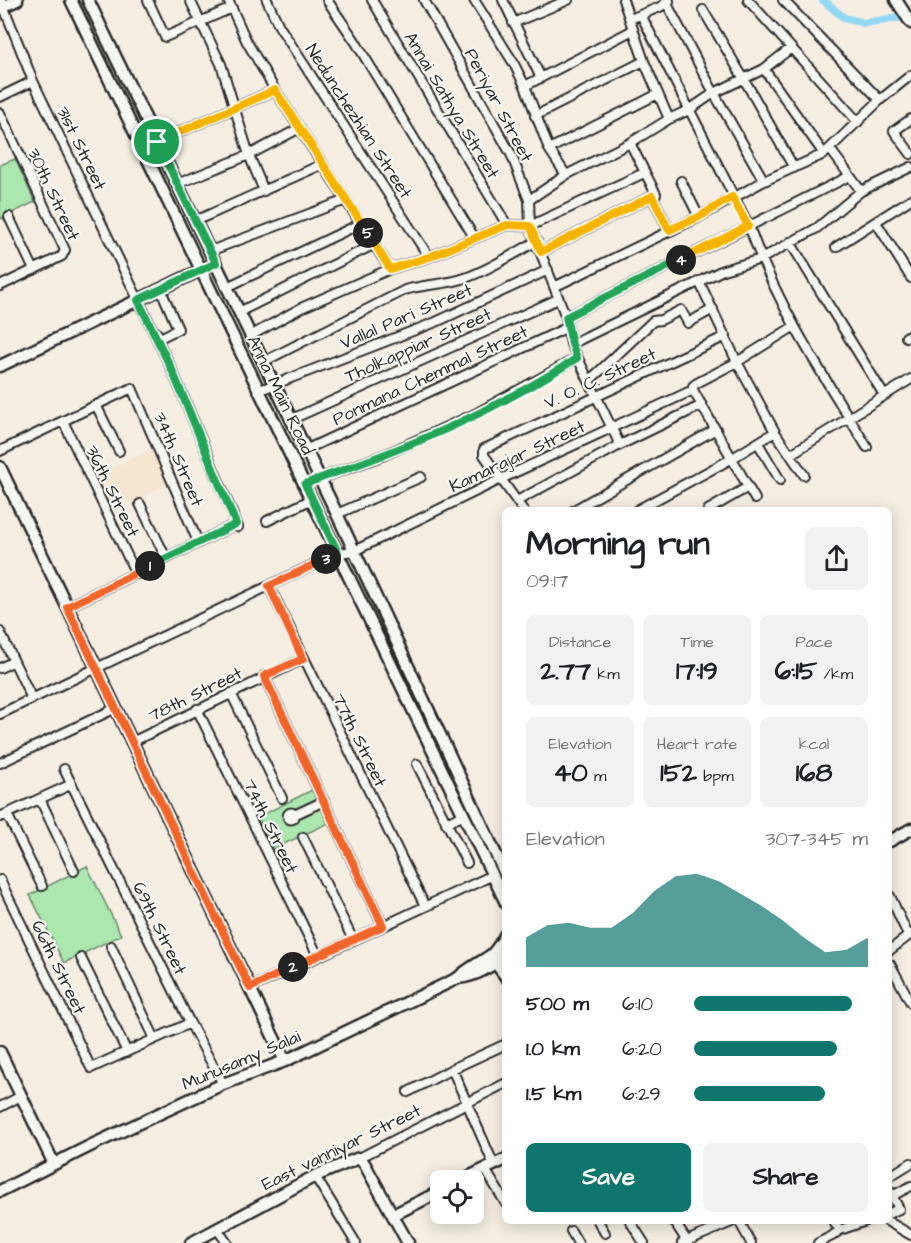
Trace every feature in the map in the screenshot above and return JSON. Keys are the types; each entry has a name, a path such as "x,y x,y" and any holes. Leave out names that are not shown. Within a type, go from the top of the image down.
{"main road":[{"path":"2,5 17,0"},
{"name":"Anna Main Road","path":"71,0 502,894"},
{"name":"Anna Main Road","path":"88,0 337,514 502,867"},
{"path":"897,1 911,23"},
{"path":"0,366 216,263"},
{"path":"0,466 285,1061"},
{"path":"892,840 911,829"},
{"path":"493,959 502,941"},
{"path":"493,959 502,955"},
{"path":"493,959 502,971"},
{"name":"Munusamy Salai","path":"0,1191 223,1084 285,1061 458,978 472,977 493,959"},
{"path":"0,1052 54,1164"},
{"path":"359,1158 408,1243"},
{"name":"East vanniyar Street","path":"193,1243 315,1176 359,1158"},
{"path":"483,1170 502,1161"},
{"path":"393,1215 430,1196"}],"street":[{"path":"148,0 165,38 232,8"},
{"path":"190,0 221,64 249,155 264,191"},
{"path":"228,0 247,42 275,90 390,269"},
{"name":"Nedunchezhian Street","path":"267,0 279,26 429,257"},
{"path":"327,0 355,41 474,237"},
{"name":"Annai Sathya Street","path":"372,0 507,225"},
{"name":"Periyar Street","path":"424,0 511,154 529,200 530,226 566,317 577,358 598,395 621,444"},
{"path":"474,0 513,62 525,86 549,149 566,175"},
{"path":"503,0 541,78"},
{"path":"513,23 568,0"},
{"path":"623,0 644,61 669,119"},
{"path":"748,0 858,122"},
{"path":"783,0 880,100"},
{"path":"630,19 663,2 764,181"},
{"name":"31st Street","path":"2,5 33,81 140,299"},
{"path":"703,10 794,168"},
{"path":"641,15 748,226 760,260 793,327 867,447"},
{"path":"525,86 633,30"},
{"path":"529,200 566,175 630,143 669,119 689,110 714,93 764,69 791,48"},
{"path":"535,116 644,61"},
{"path":"764,69 861,191"},
{"path":"554,287 699,217 732,197 827,151 880,100 911,75"},
{"path":"0,97 33,81"},
{"path":"157,142 275,90"},
{"path":"549,149 658,94"},
{"name":"30th Street","path":"0,113 65,250 64,254 33,270"},
{"path":"911,118 894,131 911,154"},
{"path":"177,184 249,155 300,128"},
{"path":"541,252 656,194 630,143"},
{"path":"195,221 323,164"},
{"path":"572,344 723,270 760,260 817,228 861,191 911,167"},
{"path":"250,336 302,308 390,269 429,257 507,225 530,226 644,173"},
{"path":"566,317 850,176"},
{"path":"681,181 699,217"},
{"path":"652,196 669,230"},
{"path":"210,251 346,200"},
{"path":"836,247 908,201 911,211"},
{"path":"0,286 33,270 9,217"},
{"path":"876,222 911,278"},
{"path":"227,287 362,223"},
{"path":"263,362 405,290 467,278 537,241"},
{"path":"790,242 884,395"},
{"path":"239,312 375,244"},
{"name":"Vallal Pari Street","path":"260,390 436,322 548,270"},
{"path":"699,281 737,362 786,451 791,454 804,475"},
{"path":"140,299 158,336 162,338 178,328 161,290"},
{"name":"Tholkappiar Street","path":"290,420 558,298"},
{"path":"67,607 237,525 140,299"},
{"path":"590,380 653,321 661,320 681,309 688,323 713,309"},
{"name":"Ponmana Chemmal Street","path":"305,450 568,327"},
{"name":"Kamarajar Street","path":"0,714 338,553 354,551 501,479 693,390 693,386 793,327"},
{"name":"V. O. C. Street","path":"501,479 484,455 486,447 726,336"},
{"path":"305,484 384,455 476,414 577,358"},
{"path":"791,454 911,379"},
{"name":"34th Street","path":"96,405 132,388 198,542"},
{"path":"693,390 755,499"},
{"path":"0,451 96,405 119,451"},
{"path":"516,501 621,444 702,405"},
{"name":"36th Street","path":"63,421 136,574"},
{"path":"579,507 716,429"},
{"path":"643,507 731,459 775,432"},
{"path":"758,443 780,480"},
{"path":"337,514 421,477"},
{"path":"501,479 521,507"},
{"path":"713,507 748,487"},
{"path":"267,521 312,499"},
{"path":"140,504 166,558"},
{"name":"77th Street","path":"269,586 425,906"},
{"path":"0,632 32,699"},
{"name":"78th Street","path":"132,742 303,659"},
{"path":"0,668 14,661"},
{"path":"264,676 383,926"},
{"path":"231,693 282,798"},
{"path":"0,763 116,708"},
{"name":"74th Street","path":"197,709 318,956"},
{"path":"417,764 466,863"},
{"name":"69th Street","path":"64,769 190,1023 223,1084"},
{"path":"42,886 3,816 72,784"},
{"path":"40,799 74,871"},
{"path":"294,815 324,801"},
{"path":"446,823 464,815"},
{"path":"303,837 353,940"},
{"path":"250,988 493,875"},
{"name":"66th Street","path":"0,880 91,1068 126,1052"},
{"path":"892,900 910,935 892,948"},
{"path":"111,946 155,1039"},
{"path":"81,958 126,1052 190,1023"},
{"path":"892,968 911,1003"},
{"path":"408,1092 502,1046"},
{"path":"452,1069 502,1195"},
{"name":"East vanniyar Street","path":"359,1158 502,1085"},
{"path":"0,1107 21,1096"},
{"path":"892,1175 911,1163"},
{"path":"315,1176 356,1243"},
{"path":"892,1193 911,1186"},
{"path":"892,1195 899,1209 892,1212"},
{"path":"600,1224 605,1233"},
{"path":"632,1224 644,1243"},
{"path":"676,1224 686,1242 730,1224"},
{"path":"739,1224 751,1243"},
{"path":"835,1224 840,1230"},
{"path":"818,1243 834,1240 840,1230 857,1224"},
{"path":"892,1224 911,1235"},
{"path":"217,1229 227,1243"},
{"path":"571,1232 578,1243"}],"shaded area":[{"path":"156,448 172,483 109,512 93,476"}],"green space":[{"path":"15,159 35,202 0,219 0,165"},
{"path":"312,790 329,823 273,849 258,817"},
{"path":"87,866 121,935 64,963 30,895"}],"waterway":[{"path":"823,0 844,18 864,23 910,16"}],"route":[{"path":"275,90 390,269 429,257 507,225 530,226 541,252 652,196 669,230 699,217 732,197 748,226 566,317 577,358 563,367 476,414 428,436 305,484 338,553 269,586 303,659 264,676 383,926 250,988 67,607 236,524 172,370 138,300 216,263 157,142 275,90"}]}
